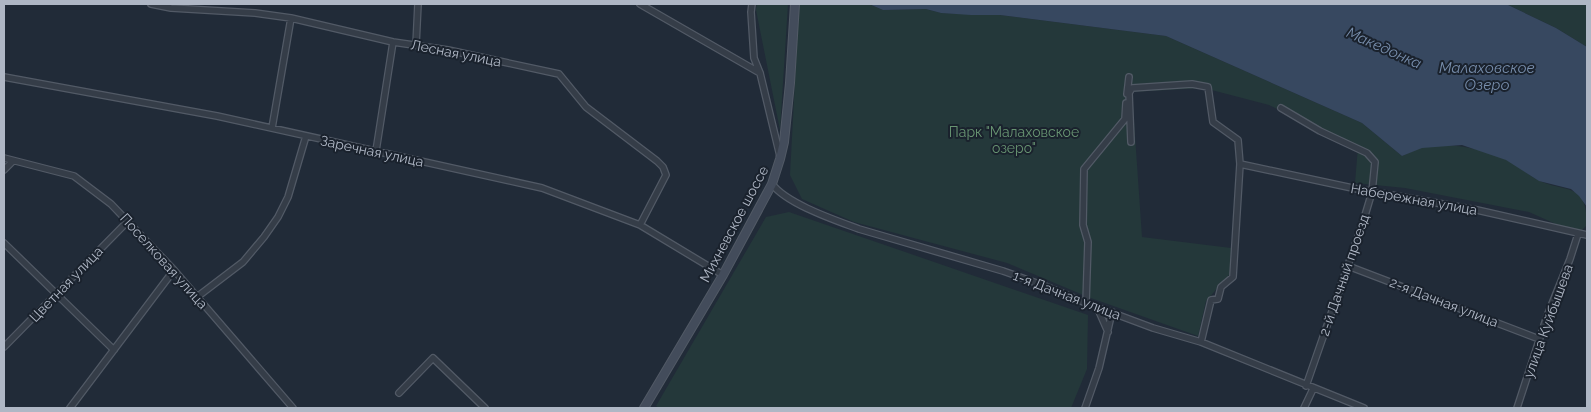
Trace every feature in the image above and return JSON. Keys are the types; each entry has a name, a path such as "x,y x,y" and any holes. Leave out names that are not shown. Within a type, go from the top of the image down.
{"main road":[{"name":"Михневское шоссе","path":"644,408 723,275 772,184 780,158 790,83 795,4"}],"street":[{"name":"Лесная улица","path":"151,4 171,8 245,12 291,18 393,42 559,74 586,107 657,161 663,168 666,175 640,225"},
{"path":"416,45 418,4"},
{"path":"640,4 760,73"},
{"path":"752,4 754,58 760,73 780,158"},
{"path":"272,128 291,18"},
{"path":"376,151 393,42"},
{"name":"Заречная улица","path":"4,77 207,114 542,188 640,225 723,275"},
{"path":"1086,303 1088,242 1083,225 1084,169 1125,119 1129,77"},
{"path":"1131,142 1129,93 1132,88 1192,84 1208,87 1213,122 1238,140 1240,164 1233,277 1221,287 1218,299 1210,300 1201,342"},
{"name":"2-й Дачный проезд","path":"1282,108 1320,131 1367,153 1375,162 1372,192 1363,222 1306,386"},
{"path":"197,298 243,262 274,223 288,197 306,136"},
{"name":"Поселковая улица","path":"4,158 74,176 105,199 174,270 294,408"},
{"path":"4,170 13,161"},
{"name":"Набережная улица","path":"1240,164 1372,192 1477,210 1587,235"},
{"name":"1-я Дачная улица","path":"772,184 776,190 800,204 840,222 1003,271 1153,328 1201,342 1364,408"},
{"name":"Цветная улица","path":"4,347 128,221"},
{"name":"улица Куйбышева","path":"1517,408 1578,234"},
{"path":"4,243 114,350"},
{"name":"2-я Дачная улица","path":"1348,266 1540,339"},
{"path":"70,408 174,270"},
{"path":"1097,306 1108,332"},
{"path":"1085,408 1099,368 1112,312"},
{"path":"398,393 433,358 485,408"},
{"path":"1304,408 1313,388"}],"green space":[{"path":"757,4 788,4 780,130 756,10"},
{"name":"Парк \"Малаховское озеро\"","path":"799,4 869,4 883,10 926,9 941,13 1000,15 1166,36 1362,123 1402,156 1423,147 1444,145 1475,149 1505,159 1538,180 1573,191 1579,195 1586,211 1587,225 1578,234 1529,212 1405,188 1355,183 1358,147 1269,105 1204,88 1132,92 1142,237 1231,248 1230,274 1206,301 1198,336 1088,297 1007,263 854,222 802,199 790,175"},
{"path":"1506,4 1587,4 1587,47 1556,28"},
{"path":"789,212 1088,315 1087,369 1071,408 659,408 656,406 766,217"}],"water":[{"name":"Малаховское Озеро","path":"869,4 1506,4 1556,28 1587,47 1587,207 1571,189 1539,181 1506,160 1462,145 1422,148 1402,156 1362,123 1166,36 1000,15 941,13 926,9 883,10"}],"water label":[{"name":"Македонка","path":"1384,48"}]}
